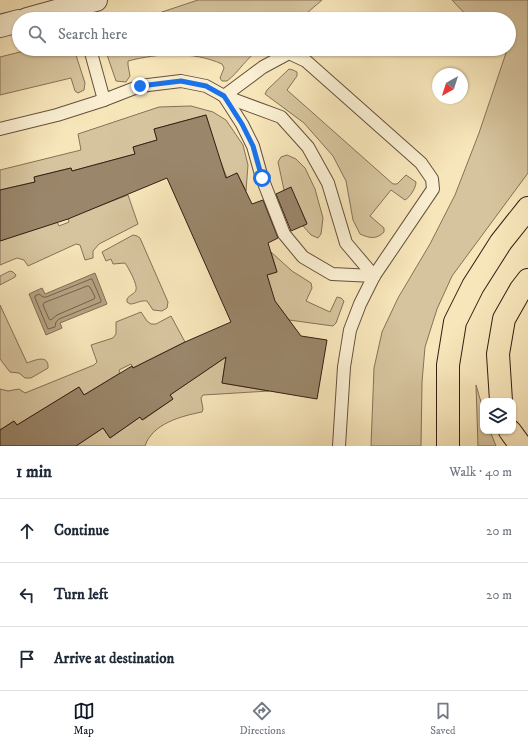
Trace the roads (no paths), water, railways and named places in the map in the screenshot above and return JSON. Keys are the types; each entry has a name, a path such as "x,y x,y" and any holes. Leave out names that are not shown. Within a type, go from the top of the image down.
{"highway":[{"path":"448,446 448,365 455,322 472,286 501,242 528,208"},
{"path":"501,398 498,354 504,319 521,289 528,280"},
{"path":"512,434 521,446"}],"street":[{"path":"64,12 85,8"},
{"path":"0,26 12,23"}],"lane":[{"path":"92,56 104,100"},
{"path":"224,96 263,67 283,56"},
{"path":"295,56 306,61 421,163 432,179 432,188 374,276 360,304 350,330 344,367 339,446"},
{"path":"0,129 57,115 104,100 140,86 181,81 206,86 224,96 281,117 308,147 328,183 346,243 374,276"},
{"path":"224,96 242,124 253,146 266,191 284,234 303,257 332,274 374,276"}],"water":[{"path":"95,273 107,304 60,323 62,328 46,335 29,294 42,288 45,294"}]}
